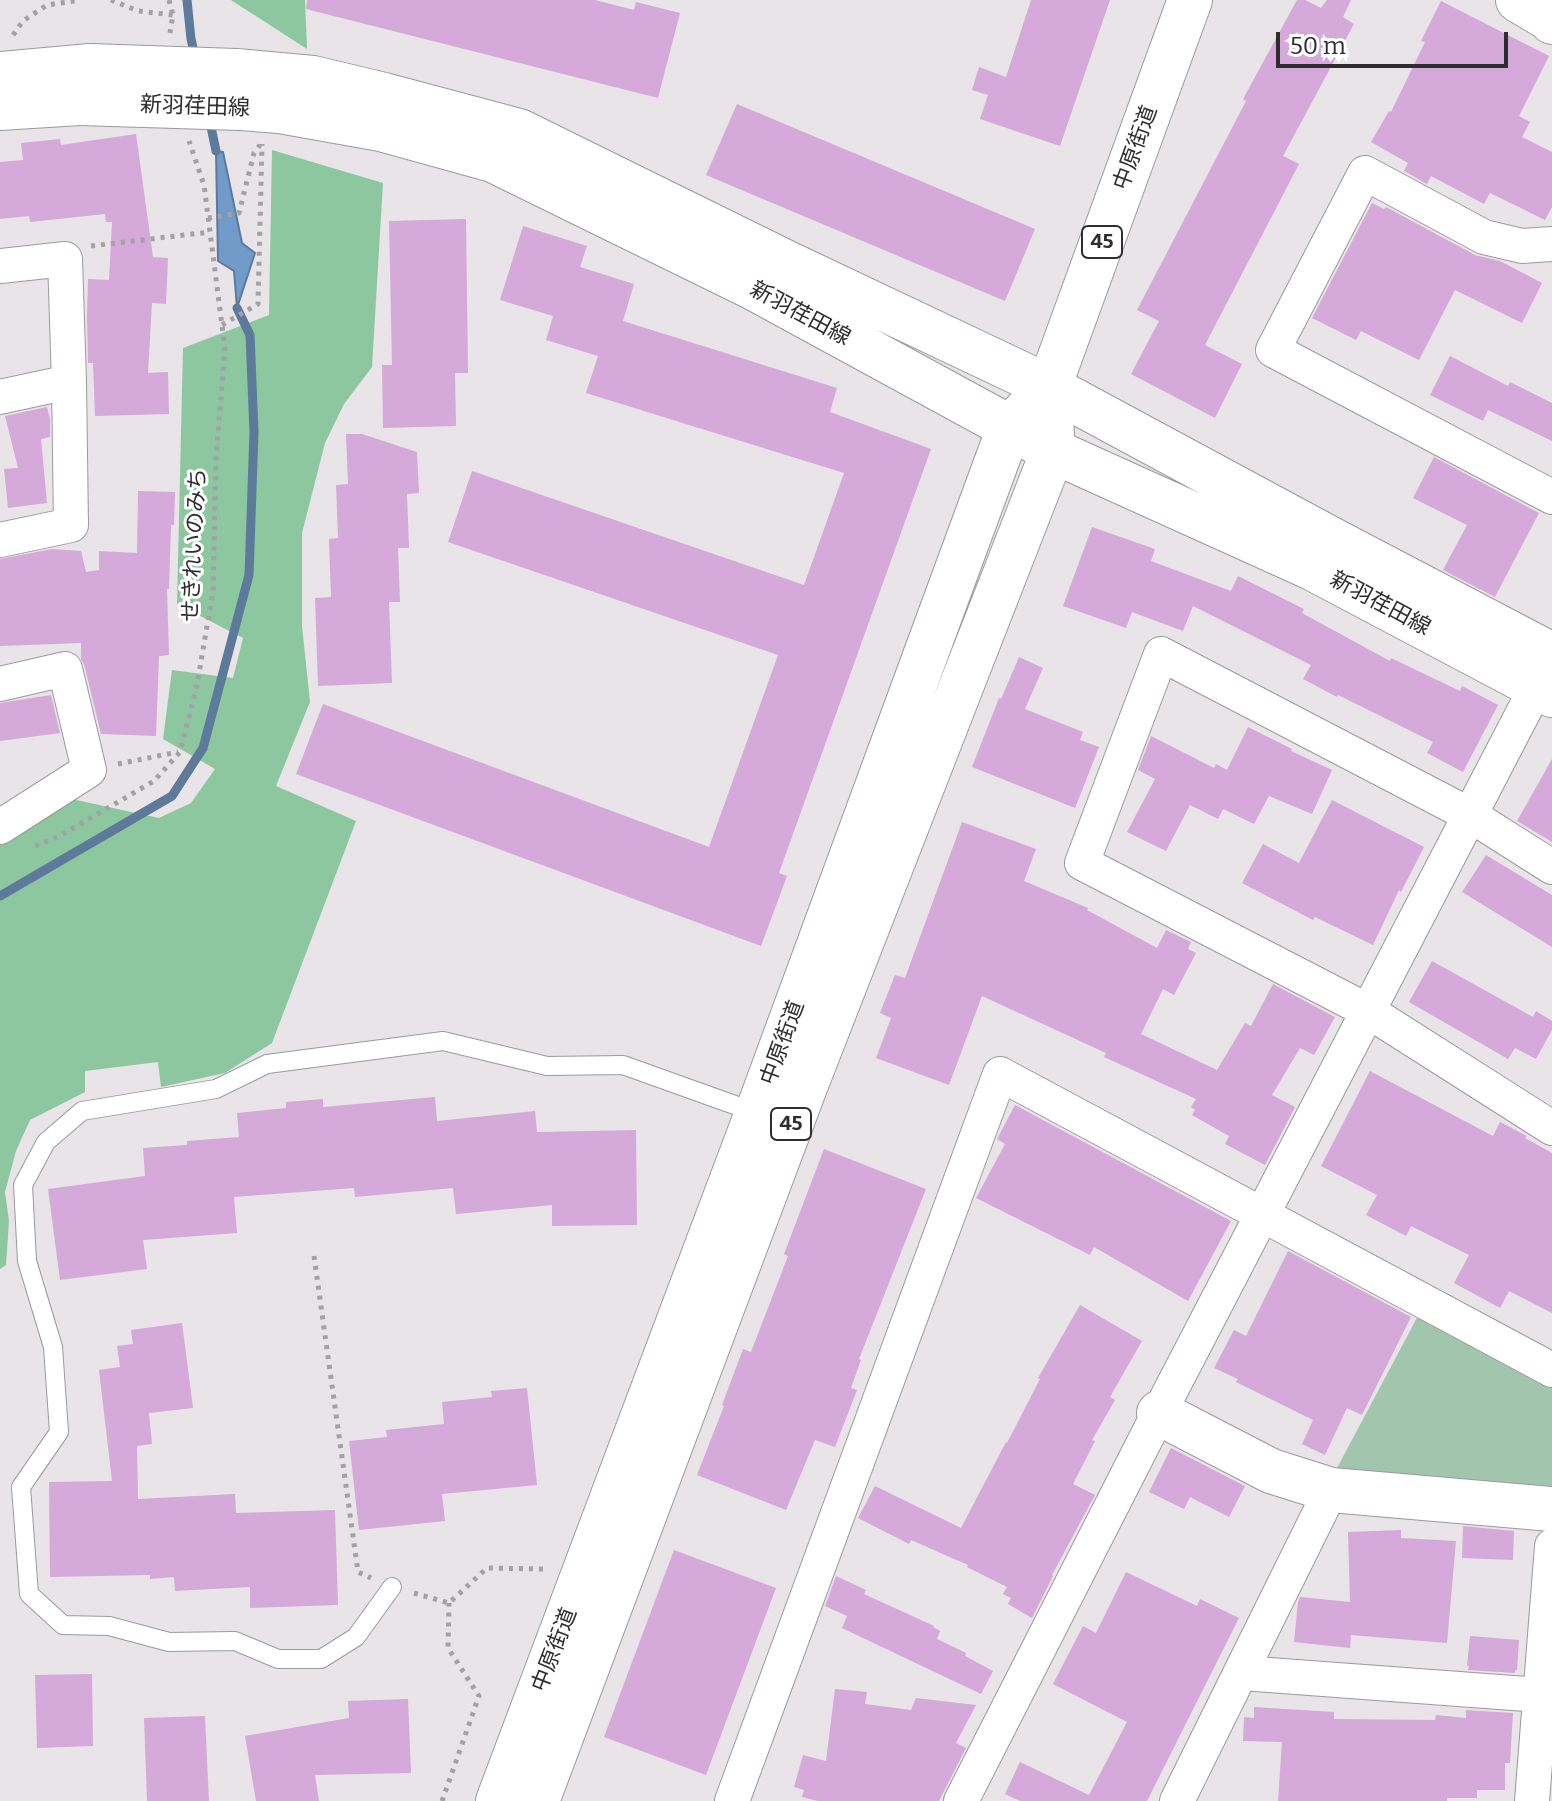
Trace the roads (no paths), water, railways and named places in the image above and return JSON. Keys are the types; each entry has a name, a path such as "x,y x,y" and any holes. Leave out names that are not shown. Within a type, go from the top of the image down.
{"street":[{"name":"中原街道","path":"537,1801 805,1087 1053,451 1049,387 1190,0"},
{"path":"1518,0 1552,22"},
{"name":"新羽荏田線","path":"1,85 239,89 313,78 519,131 1049,387 1315,531 1548,673"},
{"name":"新羽荏田線","path":"239,89 280,111 381,129 493,160 752,287 1053,451 1548,673"},
{"path":"1552,244 1522,246 1484,237 1365,173 1273,350 1552,497"},
{"path":"0,266 65,259 71,525 0,540"},
{"path":"0,397 69,382"},
{"name":"中原街道","path":"498,1801 757,1113 1009,428 1049,387"},
{"path":"1552,867 1470,815 1161,654 1082,863 1368,1011 1552,1128"},
{"path":"0,684 65,669 89,770 0,827"},
{"path":"961,1801 1368,1011 1548,673"},
{"path":"732,1801 1000,1074 1552,1370"},
{"path":"1159,1413 1271,1471 1331,1490 1552,1509"},
{"path":"1177,1801 1331,1490"},
{"path":"1532,1801 1552,1546"},
{"path":"1242,1673 1540,1695"}],"lane":[{"path":"392,1587 356,1637 321,1659 278,1659 235,1641 169,1642 109,1626 63,1625 29,1594 21,1487 59,1432 53,1347 27,1261 25,1231 23,1185 46,1142 82,1111 216,1089 267,1064 443,1041 547,1066 623,1065 757,1113"}],"water":[{"path":"216,151 223,152 242,243 255,253 237,308 234,271 218,261"}],"waterway":[{"path":"187,0 195,56"},
{"path":"209,117 216,151"},
{"path":"0,896 172,796 203,748 249,575 254,432 250,335 237,308"}]}
